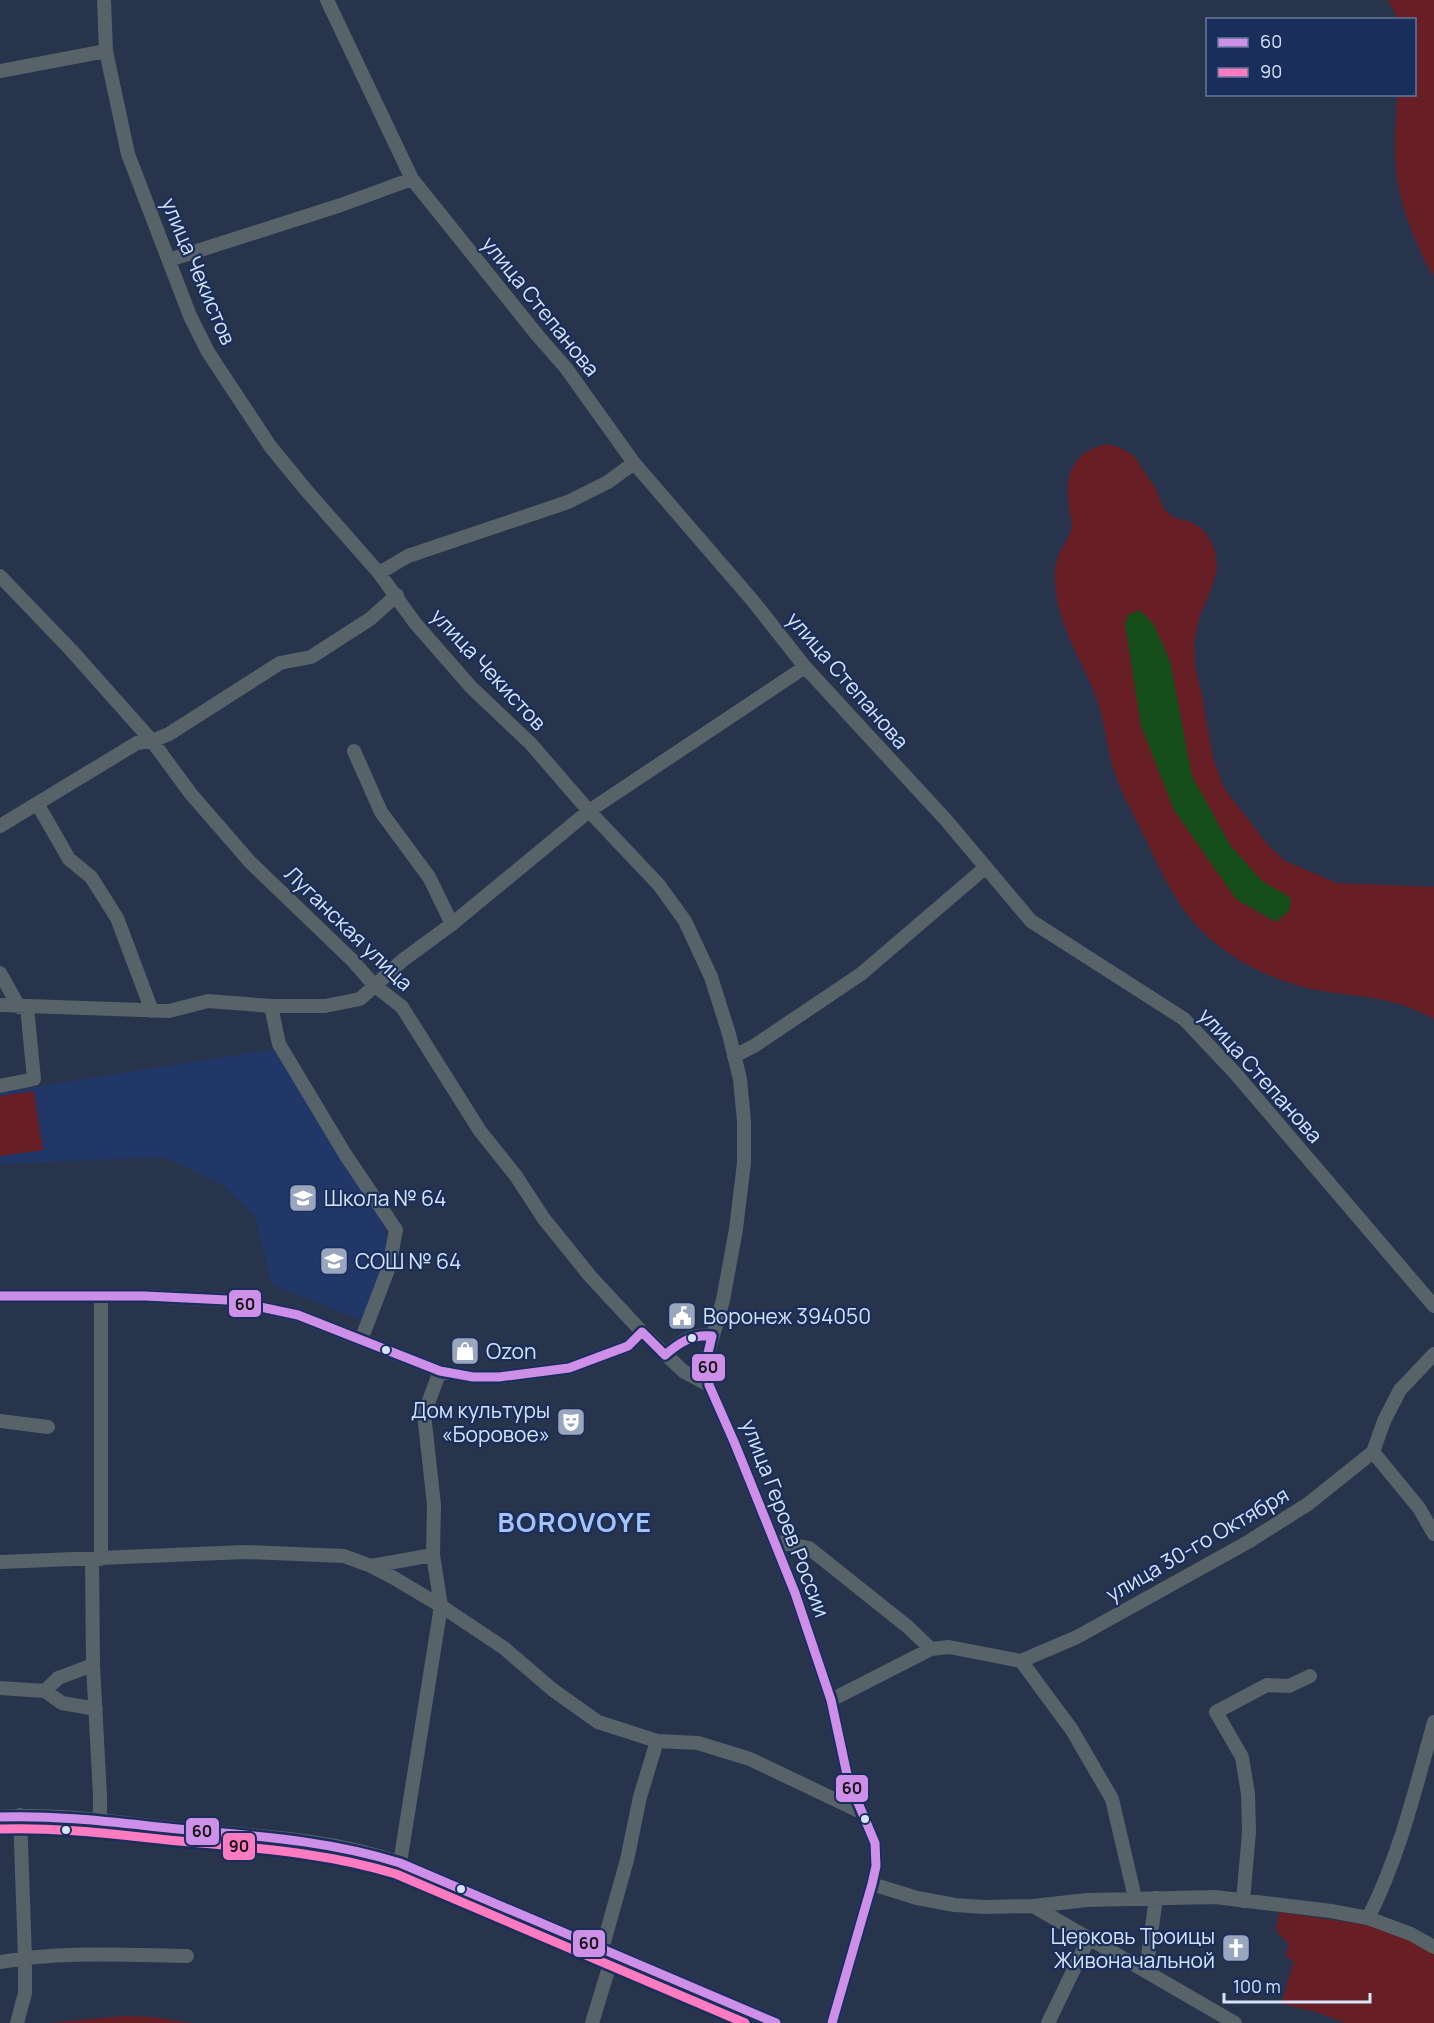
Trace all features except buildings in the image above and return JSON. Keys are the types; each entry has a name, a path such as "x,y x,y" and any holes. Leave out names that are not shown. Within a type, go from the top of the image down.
{"street":[{"name":"улица Чекистов","path":"104,0 106,51 128,154 190,316 208,352 270,446 379,573 415,623 471,687 531,744 659,885 685,921 711,977 740,1079 744,1162 736,1229 723,1300 708,1353 708,1385"},
{"name":"улица Степанова","path":"327,0 412,179 566,368 634,463 753,601 805,667 946,820 1031,921 1184,1019 1235,1073 1434,1306"},
{"path":"0,71 106,51"},
{"path":"169,260 341,205 412,179"},
{"path":"379,573 408,556 568,502 608,482 634,463"},
{"name":"Луганская улица","path":"0,576 71,650 152,741 191,794 250,862 352,960 374,985 402,1006 480,1131 516,1176 544,1219 590,1276 642,1332"},
{"path":"0,826 137,743 152,741 169,734 280,663 311,657 370,619 397,595"},
{"path":"0,1005 169,1011 208,1001 271,1006 325,1006 360,999 374,985 590,811 805,667"},
{"path":"354,751 381,812 429,877 452,924"},
{"path":"38,805 69,859 91,877 117,918 153,1011"},
{"path":"734,1056 754,1046 861,974 986,867"},
{"path":"0,973 23,1007 34,1079 0,1086"},
{"path":"271,1006 279,1044 345,1154 396,1230 389,1267 361,1340"},
{"path":"0,1296 144,1296 227,1300 298,1315 440,1371 473,1377 499,1377 569,1368 628,1346 642,1332 683,1371 708,1385"},
{"path":"100,1821 93,1665 101,1297"},
{"path":"665,1355 690,1337 712,1336"},
{"path":"1434,1354 1400,1390 1384,1421 1373,1452 1419,1508 1434,1534"},
{"path":"400,1863 441,1606 433,1555 434,1505 424,1414 440,1371"},
{"name":"улица Героев России","path":"708,1385 724,1417 795,1593 831,1700 848,1779 875,1843 876,1866 872,1884 832,2023"},
{"path":"0,1421 48,1427"},
{"name":"улица 30-го Октября","path":"1021,1660 1077,1637 1248,1542 1308,1504 1373,1452"},
{"path":"774,1541 809,1548 931,1649"},
{"path":"0,1562 246,1552 344,1556 371,1566 441,1606 504,1648 553,1690 598,1722 657,1741 698,1743 750,1759 861,1812"},
{"path":"371,1566 433,1555"},
{"path":"901,1622 910,1639 911,1660"},
{"path":"831,1700 931,1649 949,1647 1021,1660 1072,1730 1112,1799 1135,1898"},
{"path":"45,1691 58,1678 93,1665"},
{"path":"1243,1900 1249,1832 1248,1794 1242,1757 1216,1712 1267,1684 1289,1686 1310,1676"},
{"path":"0,1688 45,1691 62,1703 96,1709"},
{"path":"1368,1918 1382,1891 1434,1722"},
{"path":"592,2023 640,1797 657,1741"},
{"path":"17,2023 25,1993 26,1958 20,1815"},
{"path":"0,1817 20,1815 67,1817 332,1845 374,1854 776,2023"},
{"path":"872,1884 917,1898 955,1905 984,1907 1033,1906 1135,1898 1215,1897 1243,1900 1368,1918 1411,1934 1434,1947"},
{"path":"1146,1971 1156,1898"},
{"path":"1033,1906 1146,1971 1226,2021"},
{"path":"1048,2023 1089,1938"},
{"path":"0,1962 91,1954 187,1956"}],"shaded area":[{"path":"1388,0 1434,0 1434,276 1424,260 1409,224 1396,170 1395,134 1398,96 1416,96 1416,18 1397,18"},
{"path":"1106,444 1119,447 1134,456 1156,489 1163,508 1174,518 1189,521 1200,527 1215,550 1217,569 1200,615 1194,642 1195,667 1213,758 1224,788 1267,844 1285,861 1337,883 1434,887 1434,1019 1402,1005 1307,988 1264,973 1224,950 1212,940 1192,921 1170,888 1116,778 1099,706 1067,632 1056,592 1056,564 1072,523 1068,494 1070,474 1079,458 1086,452"},
{"path":"1139,610 1153,623 1170,661 1192,776 1230,845 1262,881 1291,898 1289,911 1276,922 1236,899 1174,810 1141,726 1125,624 1128,615"},
{"name":"Школа № 64","path":"277,1049 378,1212 390,1248 364,1321 271,1284 255,1216 223,1185 164,1157 0,1164 0,1092"},
{"path":"34,1091 43,1150 0,1156 0,1096"},
{"path":"1279,1912 1373,1926 1434,1951 1434,2023 1346,2023 1313,2011 1281,2004 1294,1961 1286,1957 1289,1945 1276,1930"},
{"path":"125,2016 153,2017 192,2023 47,2023"}],"transit line":[{"name":"60","path":"0,1296 145,1296 227,1300 298,1315 440,1371 473,1377 499,1377 569,1368 628,1346 642,1332 665,1355 686,1340 698,1336 712,1336 708,1353 709,1385 795,1593 831,1700 848,1779 875,1843 876,1866 872,1884 832,2023"},
{"name":"60","path":"0,1817 89,1820 262,1837 318,1844 373,1855 400,1863 776,2023"},
{"name":"90","path":"0,1829 90,1832 261,1849 315,1856 396,1874 745,2023"}],"place":[{"name":"Школа № 64","path":"303,1198"},
{"name":"СОШ № 64","path":"334,1261"},
{"name":"Воронеж 394050","path":"682,1316"},
{"name":"Ozon","path":"465,1351"},
{"name":"Дом культуры «Боровое»","path":"571,1422"},
{"name":"Церковь Троицы Живоначальной","path":"1236,1948"}],"district":[{"name":"BOROVOYE","path":"575,1521"}]}
